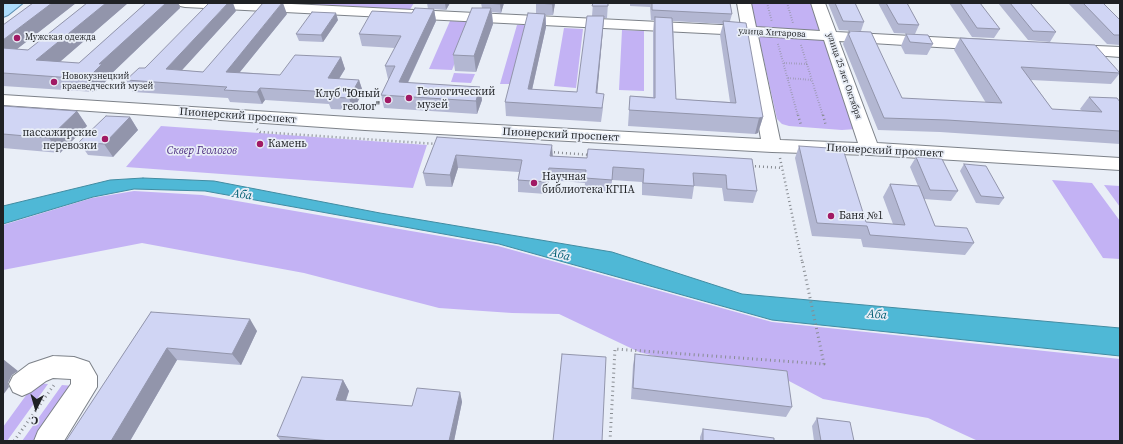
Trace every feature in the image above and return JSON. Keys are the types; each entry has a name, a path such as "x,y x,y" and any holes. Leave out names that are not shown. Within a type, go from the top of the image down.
{"main road":[{"path":"3,12 16,3"}],"street":[{"name":"улица Хитарова","path":"185,3 750,31 1002,46"},
{"path":"744,3 775,146"},
{"name":"улица 25 лет Октября","path":"818,3 870,149"},
{"path":"1061,50 1120,52"},
{"name":"Пионерский проспект","path":"5,102 341,123 775,146 870,149 1120,164"},
{"path":"22,384 38,372 53,367 67,367 80,370 86,381 84,387 48,441"}],"path":[{"path":"767,3 801,125"},
{"path":"787,3 826,126"},
{"path":"784,63 807,64"},
{"path":"788,78 812,80"},
{"path":"610,441 615,349 824,364 775,146"},
{"path":"14,441 67,367"}],"green space":[{"path":"310,3 414,3 409,11 308,6"},
{"path":"751,3 813,3 856,129 842,130 789,126 782,124 777,119"},
{"path":"450,21 471,22 452,70 429,69"},
{"path":"517,25 526,25 511,84 500,84"},
{"path":"564,28 583,29 576,88 554,86"},
{"path":"622,30 644,31 644,91 619,90"},
{"path":"454,73 475,74 471,83 451,82"},
{"name":"Сквер Геологов","path":"161,126 427,145 413,188 126,167"},
{"path":"1052,180 1092,183 1120,221 1120,259 1103,258"},
{"path":"1104,185 1120,186 1120,207"},
{"path":"134,191 202,195 498,246 772,322 1120,359 1120,441 978,441 928,418 823,399 789,381 685,364 639,352 559,314 512,313 439,308 304,273 142,243 3,270 3,225 92,198"},
{"path":"35,383 48,384 7,441 3,441 3,427"},
{"path":"62,385 74,386 37,441 22,441"}],"water":[{"name":"Аба","path":"143,178 214,181 380,213 612,252 742,294 1120,328 1120,356 772,320 499,244 205,191 134,189 93,197 3,224 3,206 110,180"}],"building":[{"path":"33,3 52,3 3,40 3,25"},
{"path":"87,3 106,3 36,60 79,63 146,3 166,3 99,64 102,64 87,79 3,73 3,48 28,50"},
{"path":"209,3 228,3 166,69 203,72 263,3 282,3 226,72 280,75 295,55 341,57 328,78 359,80 349,98 327,97 330,92 260,88 257,92 224,90 227,87 126,80 139,68 145,68"},
{"path":"593,3 608,3 608,6 592,6"},
{"path":"652,3 730,3 732,14 652,10"},
{"path":"835,3 855,3 864,22 843,21"},
{"path":"886,3 907,3 919,25 898,24"},
{"path":"960,3 980,3 1000,29 977,28"},
{"path":"1010,3 1030,3 1056,32 1033,31"},
{"path":"1083,3 1103,3 1120,20 1120,35 1114,35"},
{"path":"415,8 434,9 399,82 480,87 476,101 381,95 395,66 385,66 401,36 359,34 372,11 412,13"},
{"path":"472,8 491,8 474,56 453,55"},
{"path":"312,12 336,13 321,35 296,34"},
{"path":"528,13 545,14 528,89 577,92 587,16 604,16 596,93 604,94 602,108 505,102"},
{"path":"655,17 672,18 676,99 736,103 723,21 746,23 763,117 759,118 629,110 630,96 655,98"},
{"path":"849,31 871,32 902,98 1002,103 960,38 1095,45 1120,73 1021,67 1052,109 1102,112 1089,97 1117,98 1120,102 1120,131 947,120 884,118 848,33 850,33"},
{"path":"906,34 928,35 933,44 910,42"},
{"path":"3,106 77,111 49,138 3,134"},
{"path":"106,116 130,117 104,144 79,142"},
{"path":"437,137 552,145 550,156 587,158 588,149 752,159 757,191 727,189 726,175 693,173 694,186 643,183 644,169 613,167 612,180 585,178 586,170 549,168 546,182 518,180 522,160 456,155 450,175 423,173"},
{"path":"799,146 843,149 866,222 905,225 890,184 919,186 935,226 967,228 974,243 870,235 867,226 817,223"},
{"path":"916,157 942,159 958,191 930,190"},
{"path":"964,164 986,166 1004,198 981,196"},
{"path":"151,312 250,319 232,354 167,348 111,441 66,441"},
{"path":"562,354 606,357 602,441 553,441"},
{"path":"635,354 787,371 792,407 633,388"},
{"path":"302,377 343,380 336,400 412,406 417,388 460,392 449,441 331,441 277,436"},
{"path":"817,418 850,422 854,441 821,441"},
{"path":"703,429 774,438 774,441 703,441"}],"place":[{"name":"Мужская одежда","path":"17,38"},
{"name":"Новокузнецкий краеведческий музей","path":"54,82"},
{"name":"Геологический музей","path":"409,98"},
{"name":"Клуб \"Юный геолог\"","path":"388,100"},
{"name":"пассажирские перевозки","path":"105,139"},
{"name":"Камень","path":"260,144"},
{"name":"Научная библиотека КГПА","path":"534,183"},
{"name":"Баня №1","path":"831,216"}]}
